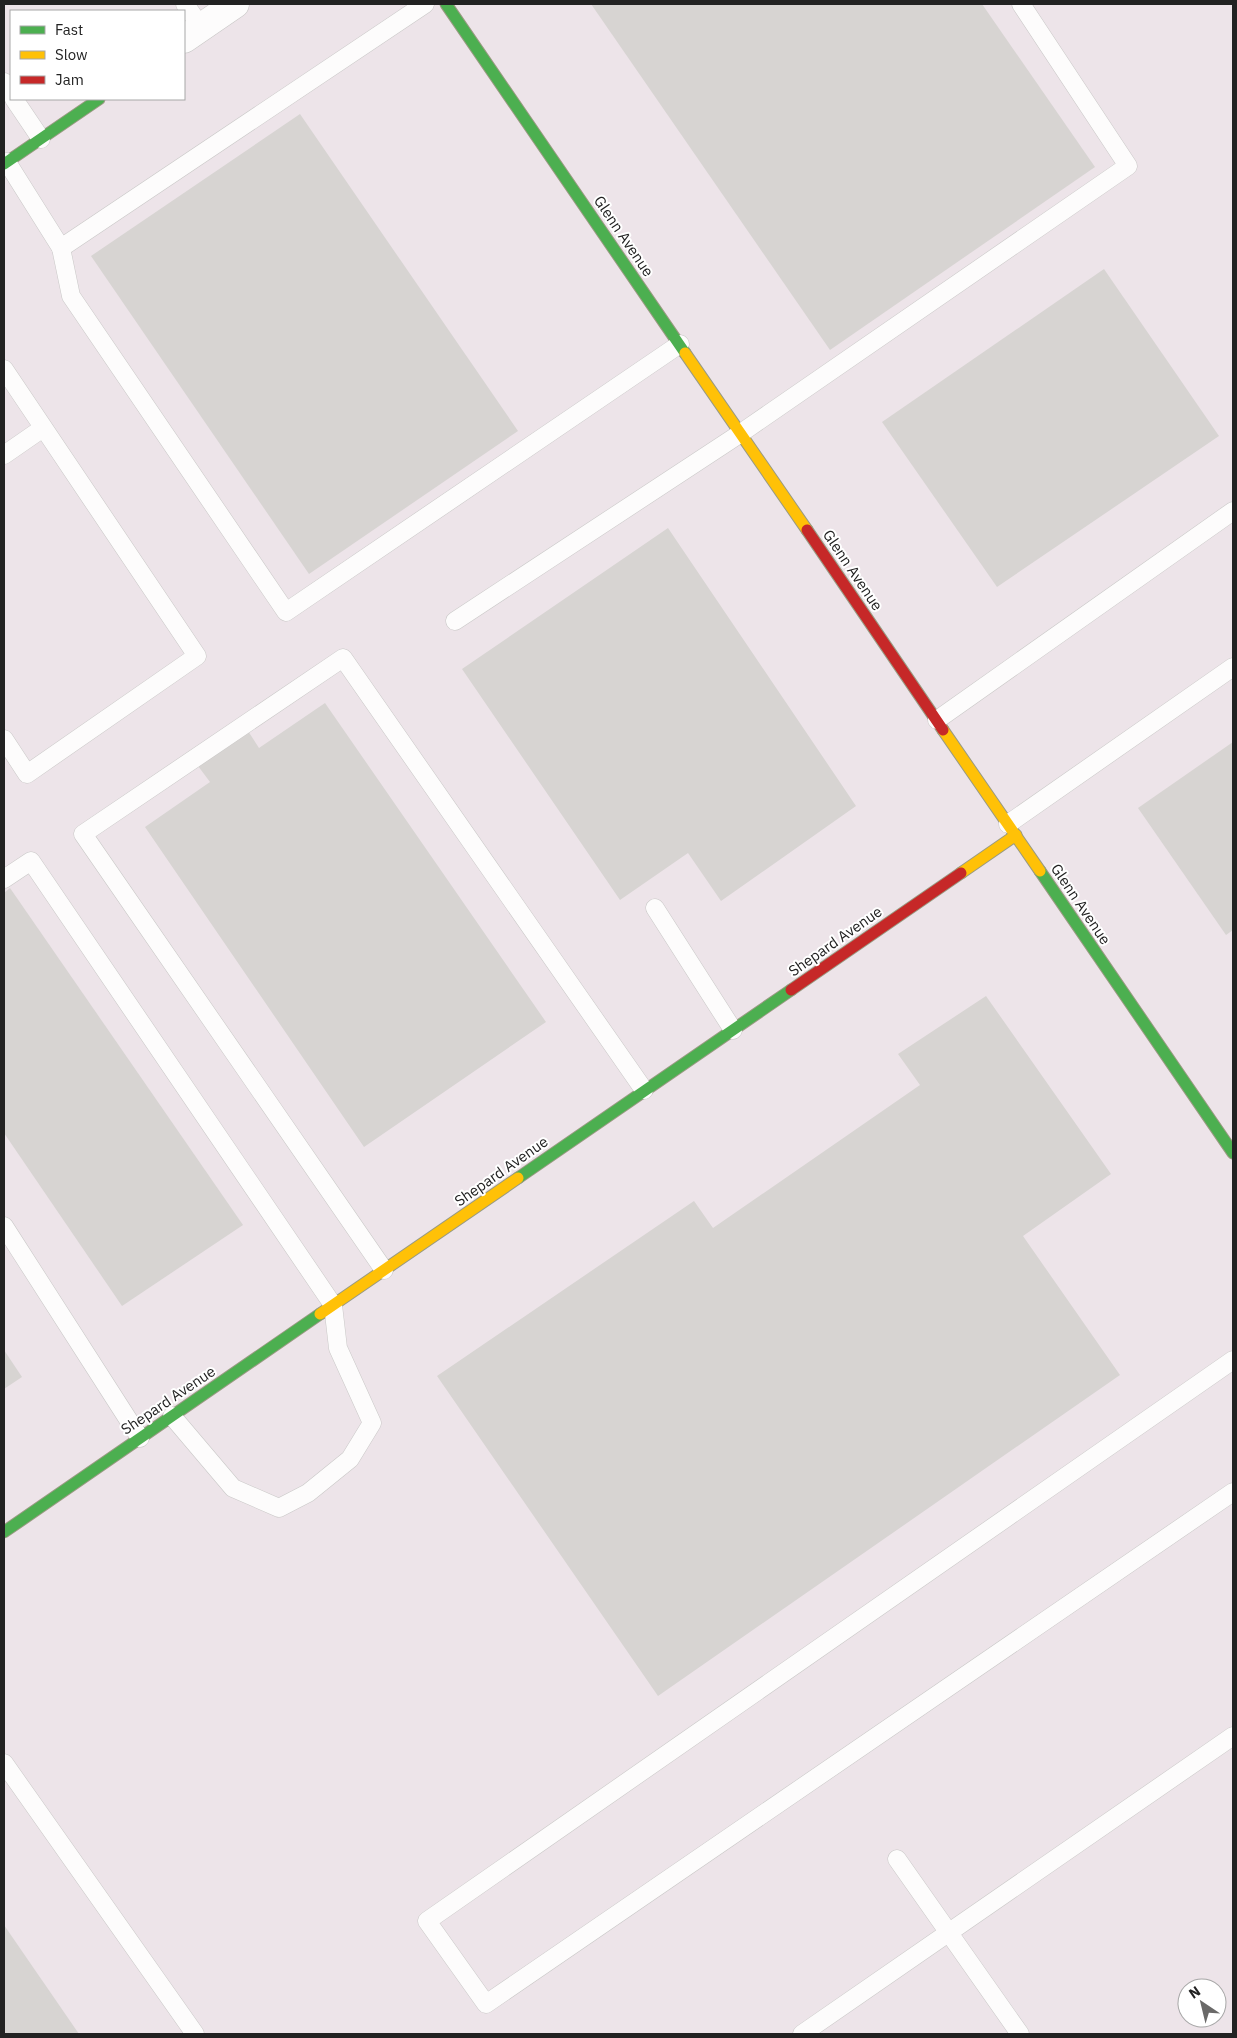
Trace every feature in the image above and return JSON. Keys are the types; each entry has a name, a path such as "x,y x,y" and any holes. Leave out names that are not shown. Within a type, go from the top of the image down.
{"street":[{"path":"193,33 235,4"},
{"name":"Glenn Avenue","path":"446,4 1233,1153"},
{"path":"6,163 97,100"},
{"name":"Shepard Avenue","path":"4,1532 733,1030 1012,829"}],"lane":[{"path":"185,4 193,33"},
{"path":"61,248 425,4"},
{"path":"455,621 741,433 1128,166 1021,4"},
{"path":"15,100 41,139"},
{"path":"6,163 61,248 70,296 286,612 680,344"},
{"path":"4,369 197,656 27,774 4,739"},
{"path":"4,455 43,428"},
{"path":"937,720 1233,511"},
{"path":"384,1270 83,834 343,658 644,1090"},
{"path":"1012,829 1233,667"},
{"path":"4,880 31,861 333,1305 338,1348 372,1423 350,1459 308,1494 279,1508 233,1488 172,1416"},
{"path":"655,908 733,1030"},
{"path":"4,1226 140,1438"},
{"path":"1233,1360 427,1920 486,2004 1233,1492"},
{"path":"802,2034 1233,1736"},
{"path":"4,1763 195,2034"},
{"path":"897,1859 1020,2034"}],"shaded area":[{"path":"4,4 1233,4 1233,2034 4,2034"}],"building":[{"path":"591,4 982,4 1095,167 830,350"},
{"path":"300,114 518,431 309,574 91,256"},
{"path":"1104,269 1219,436 997,587 882,422"},
{"path":"668,528 856,806 721,901 688,853 620,900 462,669"},
{"path":"325,703 546,1022 364,1147 145,827 210,782 198,766 248,731 259,748"},
{"path":"1233,742 1233,930 1226,935 1138,808"},
{"path":"10,888 243,1225 122,1306 4,1133 4,893"},
{"path":"986,996 1111,1174 1023,1236 1120,1375 658,1696 437,1376 694,1201 713,1228 920,1085 898,1054"},
{"path":"4,1350 22,1377 4,1389"},
{"path":"4,1925 79,2034 4,2034"}],"traffic: fast":[{"path":"446,4 685,353"},
{"path":"4,164 98,100"},
{"path":"1040,871 1233,1153"},
{"path":"518,1178 791,990"},
{"path":"4,1532 320,1314"}],"traffic: slow":[{"path":"685,353 807,530"},
{"path":"943,730 1040,871"},
{"path":"961,873 1016,835"},
{"path":"320,1314 518,1178"}],"traffic: jam":[{"path":"807,530 943,730"},
{"path":"791,990 961,873"}]}
